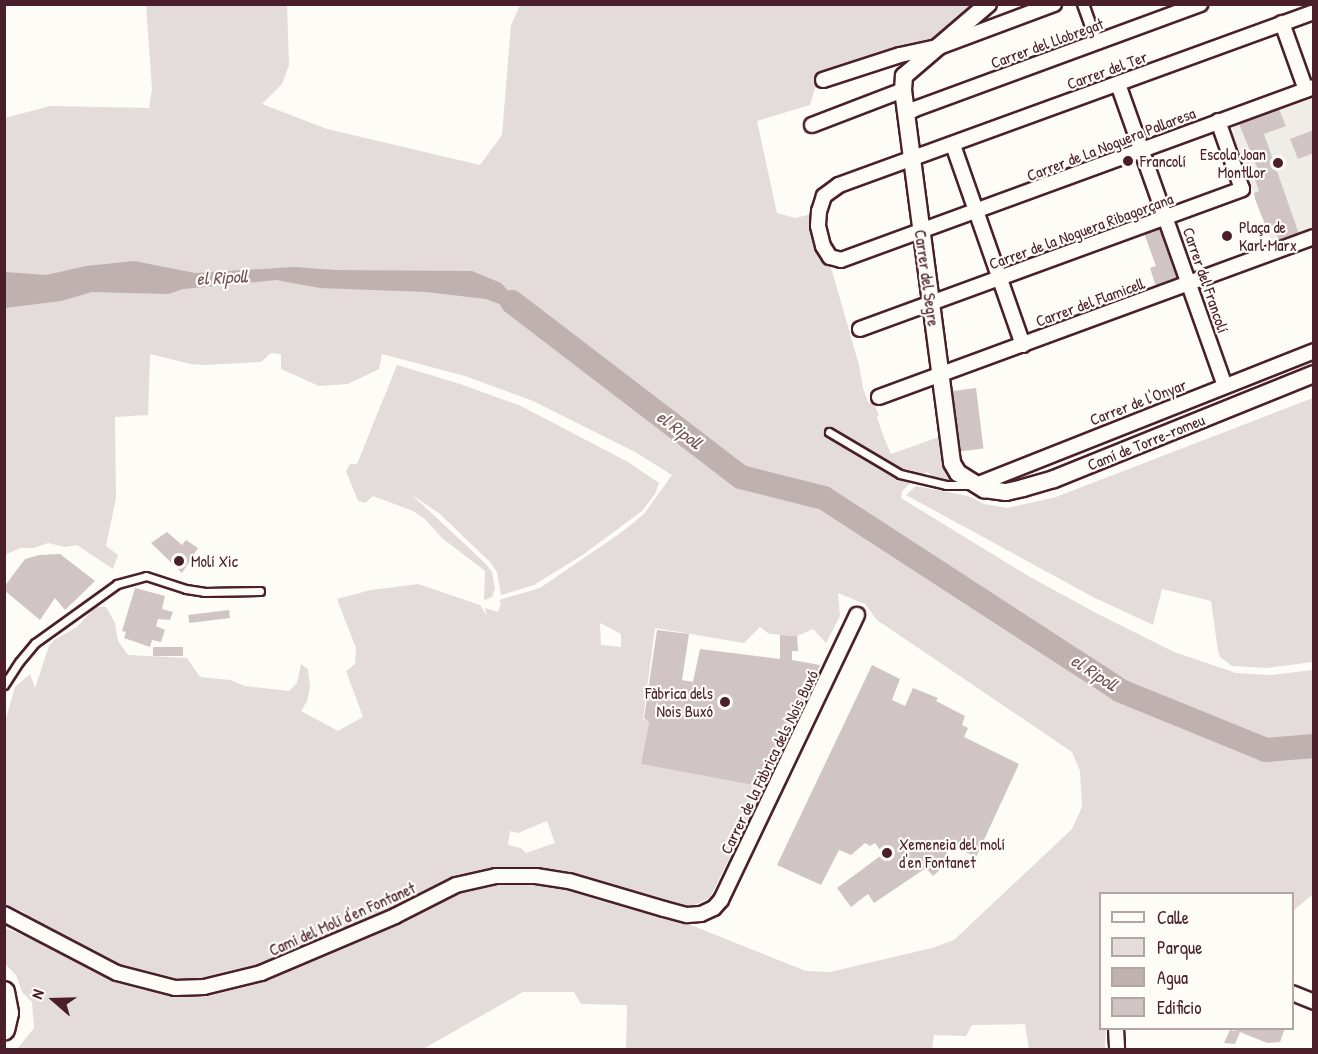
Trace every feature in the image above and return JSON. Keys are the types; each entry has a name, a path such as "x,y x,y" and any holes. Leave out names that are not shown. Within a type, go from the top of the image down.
{"main road":[{"path":"4,993 9,1013 4,1030"}],"street":[{"path":"812,125 903,90 904,76 988,4"},
{"path":"823,80 900,55 939,47 1054,4"},
{"path":"1083,4 1097,43"},
{"name":"Carrer del Llobregat","path":"906,114 1200,4"},
{"name":"Carrer del Ter","path":"818,226 819,212 828,191 839,185 1314,12"},
{"path":"1282,23 1310,88"},
{"name":"Carrer del Francolí","path":"1118,84 1225,386"},
{"name":"Carrer de La Noguera Pallaresa","path":"818,226 823,246 836,260 921,233 1310,88"},
{"name":"Carrer del Segre","path":"903,90 952,463 957,473 976,485"},
{"name":"Carrer de la Noguera Ribagorçana","path":"860,329 1242,189 1218,121"},
{"path":"953,144 975,213 1023,345"},
{"name":"Carrer del Flamicell","path":"879,397 1314,237"},
{"name":"Carrer de l'Onyar","path":"976,485 1314,351"},
{"name":"Camí de Torre-romeu","path":"976,485 1006,492 1041,483 1314,374"},
{"path":"1032,462 1041,483"},
{"name":"Carrer de la Fàbrica dels Nois Buxó","path":"701,914 714,908 721,900 857,615"},
{"name":"Camí del Molí d'en Fontanet","path":"4,914 117,973 176,987 204,987 261,973 395,916 456,885 496,876 536,876 569,881 687,915 701,914"},
{"path":"1294,993 1314,1002"},
{"path":"1116,1030 1117,1050"}],"lane":[{"path":"829,432 885,466 914,478 946,485 976,485"},
{"path":"4,685 18,662 35,643 113,587 146,576 186,589 204,592 260,591"}],"shaded area":[{"name":"Escola Joan Montllor","path":"1313,96 1313,229 1272,244 1232,132 1234,125"}],"green space":[{"path":"146,5 287,5 289,65 282,84 262,104 327,129 480,165 502,135 511,25 520,5 981,5 930,44 829,73 815,88 810,105 757,121 777,213 795,218 812,214 812,226 832,271 859,365 863,388 868,402 875,406 879,415 877,417 891,454 939,437 942,463 953,481 934,479 927,472 918,476 902,491 901,498 1030,577 1174,652 1236,673 1271,675 1313,670 1313,894 1294,910 1294,892 1099,892 1099,1030 1106,1030 1105,1049 1029,1049 1025,1024 972,1025 966,1036 934,1035 932,1049 626,1049 627,1005 581,1004 574,992 523,992 423,1049 17,1049 34,1028 32,1002 22,992 16,975 5,964 5,928 111,970 29,922 24,912 4,904 5,722 15,687 30,674 35,688 49,646 54,640 77,627 95,607 106,607 115,623 118,641 128,655 187,658 200,677 230,680 245,686 289,691 297,683 301,664 308,669 310,687 307,701 301,711 338,731 363,717 346,671 355,664 356,648 337,599 371,590 418,584 480,605 487,616 485,608 498,612 501,604 499,600 540,588 622,532 644,514 672,475 635,452 533,401 465,376 382,354 379,369 348,384 319,386 281,369 281,354 271,353 261,362 204,365 190,364 150,354 148,415 115,417 116,498 106,546 118,555 113,569 77,545 65,547 48,543 34,548 20,548 5,555 5,118 50,106 149,108 152,89","holes":["838,593 865,604 877,620 1072,752 1080,771 1082,807 1072,829 954,940 932,948 830,972 806,971 686,923 587,891 560,886 496,883 428,899 436,887 458,875 487,870 573,876 687,908 710,898 763,787 641,764 649,722 643,719 655,628 744,643 760,627 769,634 797,636 813,629 826,643 840,616","600,623 621,634 621,647 601,645","547,821 555,843 526,853 521,848 508,845 510,831 518,833"]},
{"path":"397,365 521,406 628,462 659,483 655,494 642,511 584,554 534,585 501,595 497,572 490,562 440,514 411,494 492,572 495,588 492,597 484,600 485,571 442,538 425,519 413,511 373,496 365,503 358,501 346,471 350,464 357,464"},
{"path":"1313,398 1313,662 1267,668 1232,666 1220,657 1218,651 1211,601 1162,589 1153,625 1093,597 906,495 916,486 968,496 984,504 1007,508 1056,497"}],"water":[{"path":"134,261 195,273 294,267 336,270 472,271 501,283 538,323 515,310 486,299 426,292 320,288 276,280 183,289 168,294 92,292 61,301 5,308 5,272 46,275 86,266"}],"building":[{"path":"1279,109 1286,126 1264,134 1299,234 1278,242 1272,225 1266,227 1255,199 1254,193 1259,191 1253,174 1259,172 1239,124"},
{"path":"1314,130 1314,153 1298,159 1290,139"},
{"path":"1161,227 1180,278 1156,287 1150,268 1156,266 1144,233"},
{"path":"976,388 983,449 960,451 952,391"},
{"name":"Molí Xic","path":"167,532 182,545 186,540 198,548 182,573 151,543"},
{"path":"60,554 95,581 65,610 55,598 40,620 4,590 4,587 25,559 39,555"},
{"path":"135,588 165,596 162,609 173,612 170,620 158,619 156,626 165,630 161,642 152,640 150,647 124,638 126,632 122,631"},
{"path":"229,610 230,618 189,623 188,615"},
{"name":"Fàbrica dels Nois Buxó","path":"657,630 689,634 682,680 693,682 700,649 780,659 780,635 797,636 798,651 792,651 792,660 820,665 763,787 641,764 649,722 644,718"},
{"path":"153,647 183,647 183,656 153,656"},
{"path":"872,665 900,679 892,700 905,706 913,688 938,698 936,701 965,716 962,725 968,728 964,737 1019,764 976,857 937,839 951,860 933,876 926,868 874,903 868,894 851,907 837,888 883,854 875,843 870,846 865,843 851,855 839,850 821,885 777,865"},
{"path":"1230,1030 1284,1030 1280,1042 1267,1043 1240,1032 1235,1044 1224,1043"}],"waterway":[{"name":"el Ripoll","path":"512,302 741,477 824,498 1121,691 1266,750 1314,746"}],"place":[{"name":"Francolí","path":"1128,161"},
{"name":"Escola Joan Montllor","path":"1278,163"},
{"name":"Plaça de Karl Marx","path":"1227,236"},
{"name":"Molí Xic","path":"179,561"},
{"name":"Fàbrica dels Nois Buxó","path":"725,702"},
{"name":"Xemeneia del molí d'en Fontanet","path":"887,853"}]}
